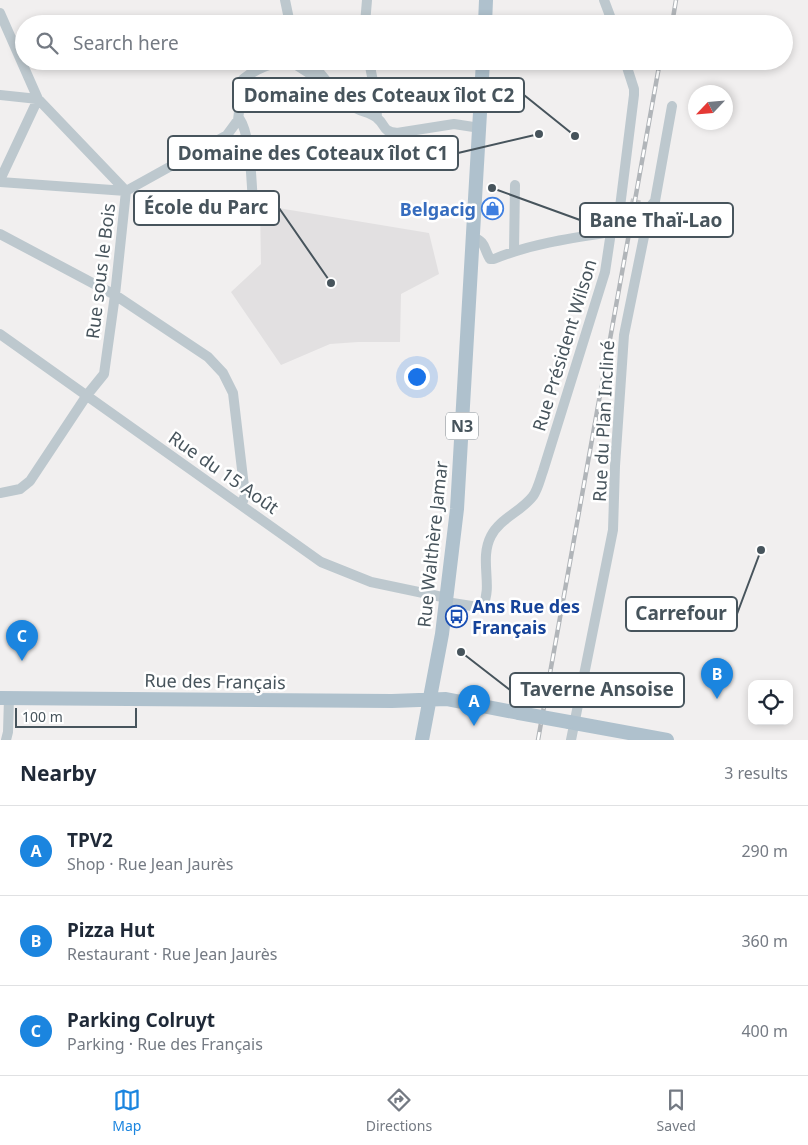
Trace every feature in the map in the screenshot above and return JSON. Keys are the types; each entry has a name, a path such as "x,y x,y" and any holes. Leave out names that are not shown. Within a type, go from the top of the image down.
{"main road":[{"path":"485,15 486,0"},
{"name":"Rue Walthère Jamar","path":"430,700 446,600 457,509 483,70"},
{"name":"Rue des Français","path":"5,698 392,702 446,700 667,740"},
{"name":"N3","path":"422,740 430,700"}],"street":[{"path":"285,0 288,15"},
{"path":"366,15 367,0"},
{"path":"604,0 610,15"},
{"path":"0,13 15,47"},
{"path":"25,70 38,99 126,191"},
{"path":"253,201 247,141 239,118 243,80 256,70"},
{"path":"304,70 331,88 354,108 378,118"},
{"path":"317,70 331,88"},
{"path":"371,70 378,118 385,130 397,133 454,124 480,128"},
{"name":"Rue Président Wilson","path":"446,600 478,607 483,606 486,599 485,560 487,544 494,531 530,499 536,490 605,272 611,232 626,203 634,95 627,70"},
{"path":"0,95 38,99"},
{"path":"38,99 0,181 126,191"},
{"name":"Rue du Plan Incliné","path":"571,740 571,723 614,530 615,466 624,335 646,206 655,201 672,106"},
{"name":"Rue sous le Bois","path":"0,494 20,489 30,481 87,395 104,374 126,191 227,135 234,128 239,118"},
{"path":"514,250 515,185"},
{"path":"472,237 484,244 490,259 494,260 514,250 611,232"},
{"path":"0,234 115,295 208,357 230,385 235,401 245,495 242,504"},
{"name":"Rue du 15 Août","path":"0,334 322,562 371,582 446,600"},
{"path":"5,698 8,732 6,740"}],"shaded area":[{"path":"260,205 429,233 439,274 401,294 400,342 330,344 281,365 231,292 261,264"}],"tunnel":[{"path":"630,203 643,206"}],"railway":[{"path":"674,15 676,0"},
{"path":"538,740 658,70"}],"place":[{"name":"Domaine des Coteaux îlot C1","path":"539,134"},
{"name":"Domaine des Coteaux îlot C2","path":"575,136"},
{"name":"Bane Thaï-Lao","path":"492,188"},
{"name":"Belgacig","path":"492,209"},
{"name":"École du Parc","path":"331,283"},
{"name":"Carrefour","path":"761,550"},
{"name":"Ans Rue des Français","path":"456,616"},
{"name":"Taverne Ansoise","path":"461,652"},
{"name":"Parking Colruyt","path":"22,661"},
{"name":"Pizza Hut","path":"717,699"},
{"name":"TPV2","path":"474,726"}]}
